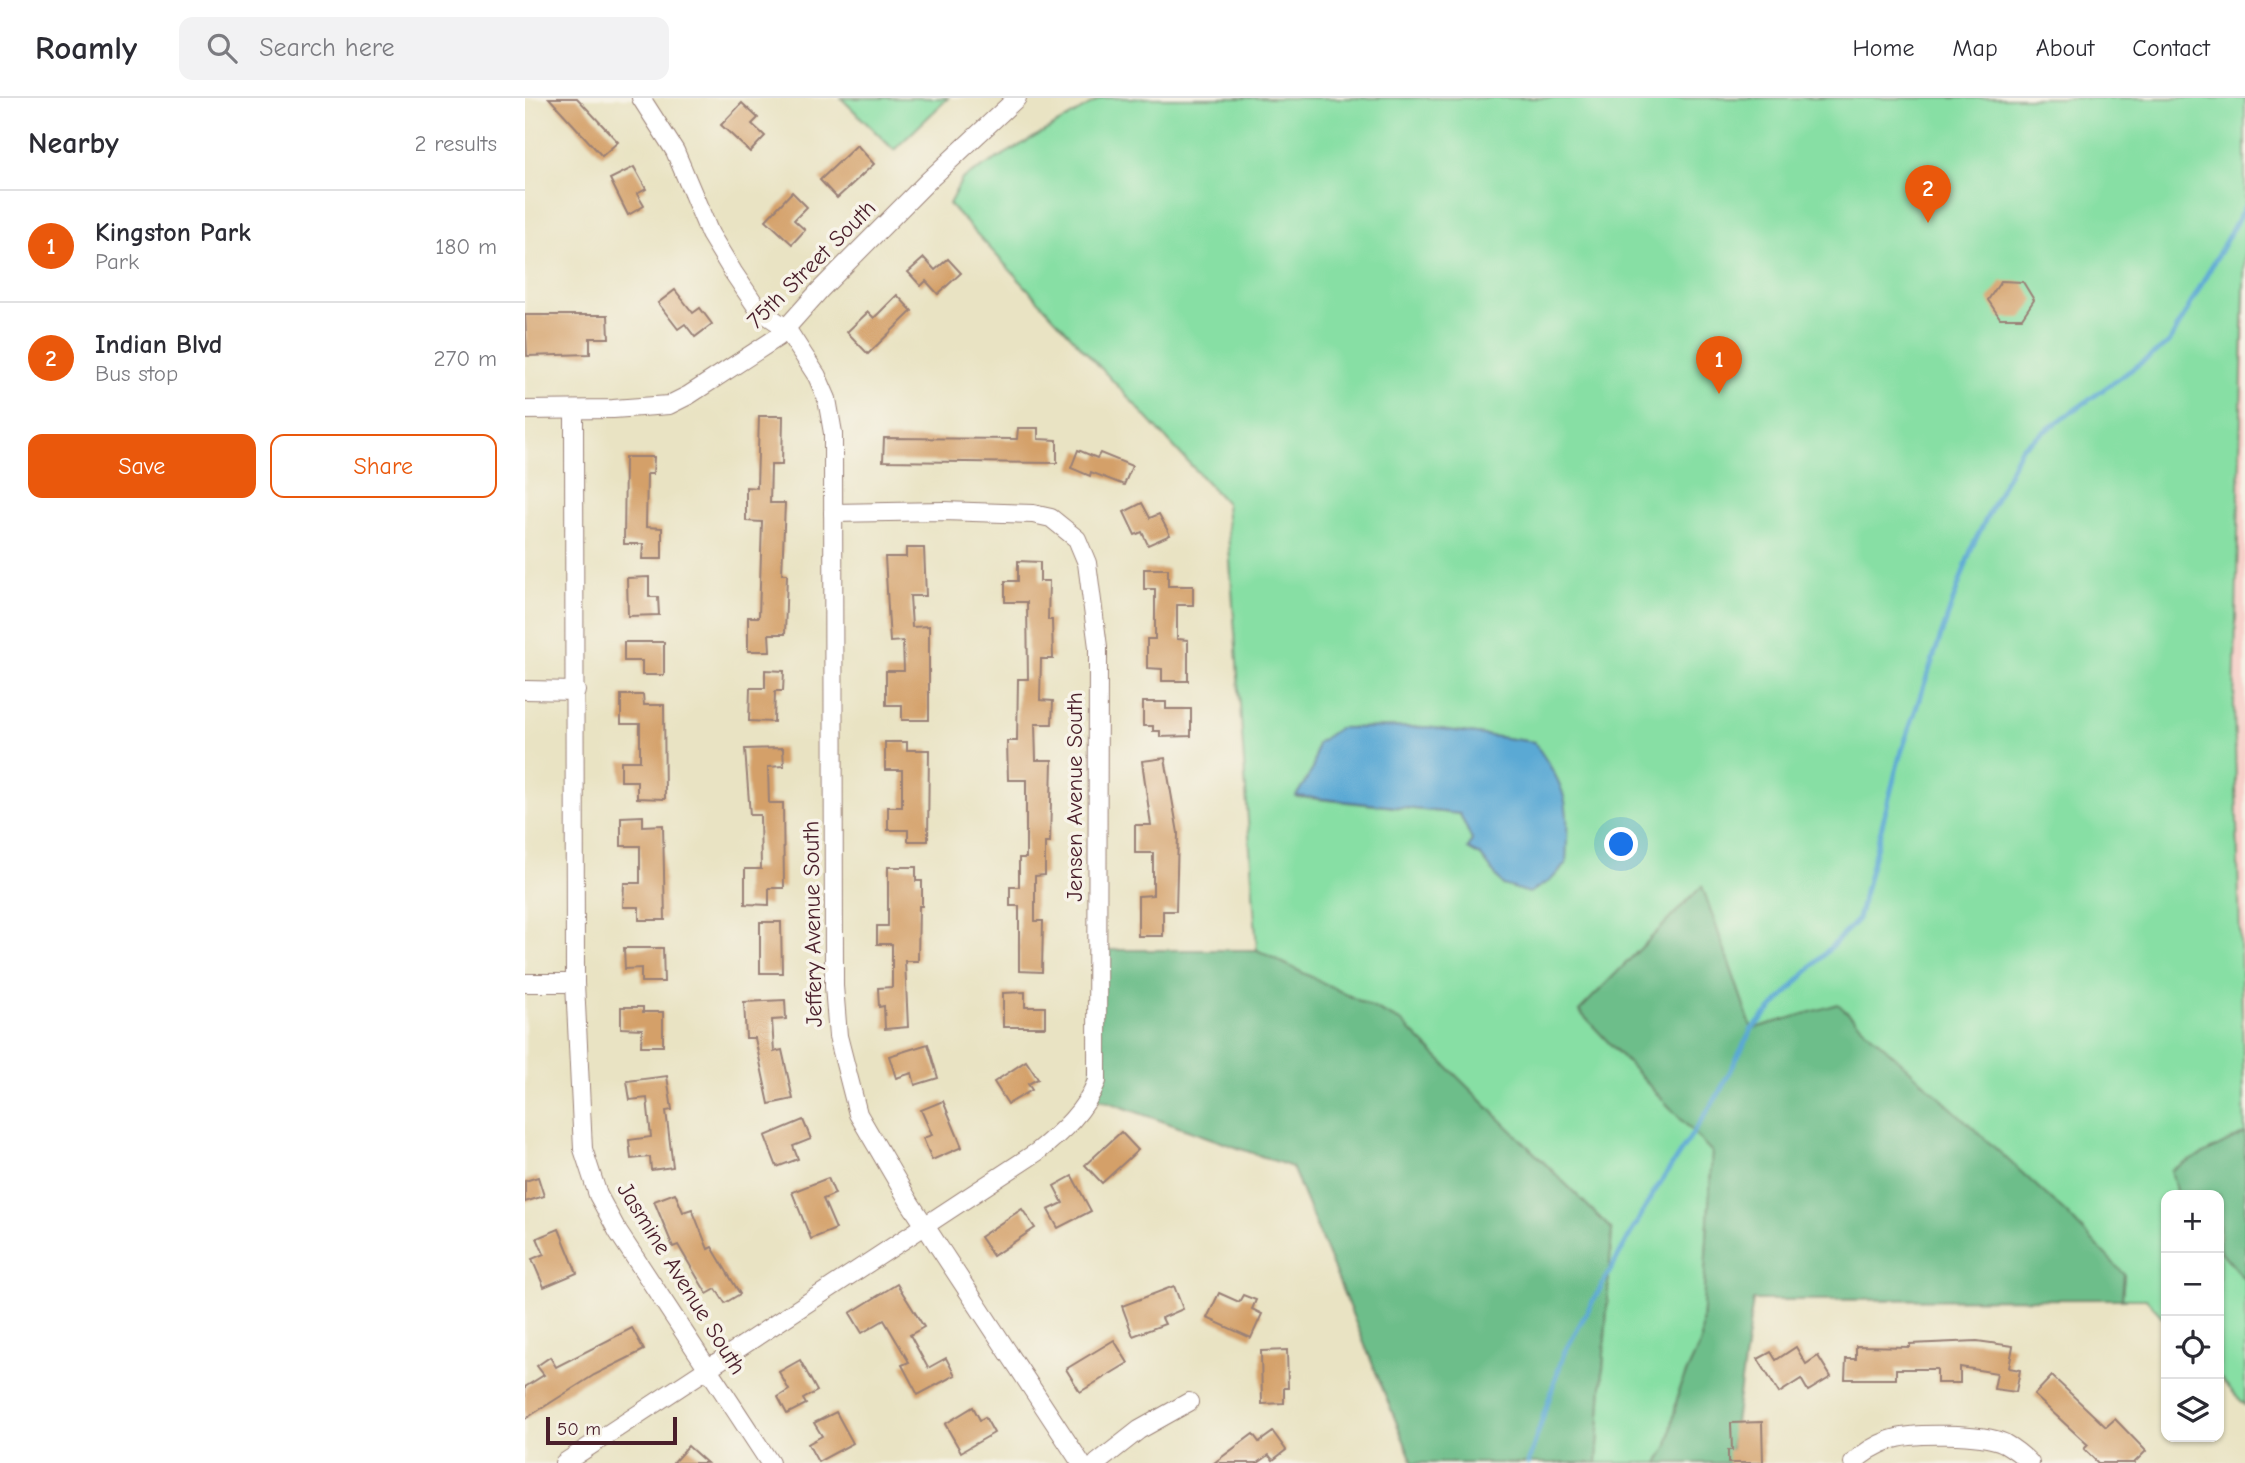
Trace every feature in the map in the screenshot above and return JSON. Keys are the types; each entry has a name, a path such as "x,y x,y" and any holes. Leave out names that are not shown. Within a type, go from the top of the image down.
{"street":[{"path":"641,98 675,151 710,234 733,272 758,309 786,328"},
{"name":"75th Street South","path":"525,410 669,405 689,395 778,337 968,141 1017,98"},
{"name":"Jeffery Avenue South","path":"786,328 817,376 827,399 833,433 834,972 838,1036 858,1114 926,1227 1081,1463"},
{"name":"Jasmine Avenue South","path":"574,410 575,983 583,1149 598,1195 618,1232 770,1463"},
{"name":"Jensen Avenue South","path":"564,1463 1038,1152 1064,1130 1091,1096 1097,1081 1100,807 1095,606 1087,563 1077,539 1051,518 943,511 833,513"},
{"path":"525,690 576,691"},
{"path":"525,983 575,983"},
{"path":"1097,1463 1139,1430 1189,1402"},
{"path":"1853,1463 1868,1450 1891,1439 1925,1436 1987,1438 2003,1443 2030,1463"}],"shaded area":[{"path":"2245,245 2245,1071 2234,704"}],"green space":[{"path":"841,98 948,98 894,150"},
{"path":"1102,98 2245,98 2245,245 2234,704 2245,1133 2172,1170 2176,1190 2161,1190 2161,1316 2146,1299 2122,1299 2124,1274 1752,1029 1702,886 1579,1011 1712,1152 1701,1342 1679,1389 1668,1446 1658,1463 1597,1463 1612,1230 1402,1022 1257,950 1226,503 949,204 962,179","holes":["1426,727 1534,742 1503,885 1481,856 1468,849 1472,840 1460,814 1297,797 1339,728"]},
{"path":"1702,886 1752,1029 1838,1004 2067,1214 2124,1274 2122,1299 1753,1300 1729,1463 1658,1463 1668,1446 1679,1389 1701,1342 1712,1152 1579,1011"},
{"path":"1098,950 1257,950 1402,1022 1612,1230 1597,1463 1413,1463 1292,1167 1091,1096"},
{"path":"2245,1133 2245,1280 2224,1255 2224,1190 2176,1190 2171,1170"},
{"path":"2224,1255 2245,1280 2245,1405 2224,1382"}],"water":[{"path":"1426,727 1534,742 1555,774 1567,812 1566,864 1551,880 1529,893 1503,885 1481,856 1468,849 1472,840 1460,814 1296,796 1313,769 1317,743 1339,728"}],"building":[{"path":"549,98 577,98 618,142 602,156"},
{"path":"742,103 758,118 752,124 765,136 750,152 721,125"},
{"path":"857,145 874,164 837,198 820,180"},
{"path":"634,167 646,189 637,194 644,206 628,215 610,179"},
{"path":"792,192 807,207 794,220 805,230 792,244 766,220"},
{"path":"924,258 935,270 948,259 961,273 938,294 926,281 921,286 908,272"},
{"path":"2001,281 2023,282 2034,300 2022,318 2000,318 1988,300"},
{"path":"675,290 693,313 700,308 712,324 695,337 685,324 678,329 658,303"},
{"path":"897,295 912,311 868,354 847,332 868,312 874,318"},
{"path":"525,315 608,315 609,338 590,338 590,354 527,356"},
{"path":"759,416 783,416 782,465 771,465 770,503 785,503 782,574 787,574 785,634 769,634 770,651 748,651 748,617 759,617 762,522 746,521 746,487 757,488"},
{"path":"1018,428 1038,428 1038,439 1057,440 1057,463 883,461 884,438 1017,439"},
{"path":"1078,450 1097,458 1100,453 1132,466 1124,485 1091,472 1090,476 1071,468"},
{"path":"625,457 654,457 653,474 647,474 646,527 662,528 662,559 642,559 643,544 624,544"},
{"path":"1142,503 1150,518 1159,514 1170,535 1148,545 1142,532 1135,535 1124,512"},
{"path":"906,548 924,548 926,596 910,596 912,627 929,626 929,720 902,720 902,705 886,705 886,671 904,671 903,641 890,642 885,557 906,557"},
{"path":"1018,561 1040,562 1040,581 1049,581 1048,620 1052,620 1053,659 1041,659 1040,700 1053,701 1052,724 1035,724 1036,760 1052,760 1050,843 1045,843 1045,875 1035,876 1035,921 1043,921 1042,972 1019,971 1019,906 1010,906 1010,887 1019,887 1019,858 1026,858 1026,780 1008,780 1007,741 1017,741 1018,679 1028,679 1027,602 1005,602 1005,581 1018,581"},
{"path":"1144,569 1168,569 1168,586 1193,586 1193,605 1177,605 1177,639 1188,640 1188,681 1162,681 1162,669 1147,668 1147,639 1155,639 1155,589 1144,589"},
{"path":"649,577 649,597 658,597 659,615 628,616 627,578"},
{"path":"624,642 664,642 664,675 642,675 642,661 624,661"},
{"path":"765,670 784,671 783,691 775,691 774,722 749,721 750,688 765,688"},
{"path":"621,695 643,695 644,705 664,705 665,799 637,798 637,781 621,781 621,761 640,761 640,724 621,724"},
{"path":"1143,702 1166,702 1166,709 1191,709 1191,736 1160,737 1160,731 1153,731 1153,726 1143,726"},
{"path":"885,742 907,742 907,750 929,750 928,841 908,841 908,830 888,830 888,807 902,807 902,770 885,770"},
{"path":"783,748 784,766 768,767 769,803 783,803 784,888 769,888 769,905 745,904 745,869 761,869 760,815 750,815 745,749"},
{"path":"1165,758 1178,833 1176,911 1163,911 1163,936 1138,936 1138,896 1153,895 1153,853 1135,853 1135,825 1151,825 1142,761"},
{"path":"643,816 643,826 663,825 665,920 639,920 639,907 623,907 624,883 640,883 640,846 621,846 621,817"},
{"path":"888,867 916,867 916,881 922,881 922,906 919,906 918,961 905,961 908,1027 885,1029 884,1006 879,1007 878,988 892,987 892,944 877,944 877,926 888,926"},
{"path":"760,922 781,922 782,973 760,973"},
{"path":"624,948 663,948 664,982 641,982 641,968 625,969"},
{"path":"1025,992 1025,1007 1045,1007 1045,1027 1003,1027 1003,993"},
{"path":"785,1000 786,1019 772,1020 774,1052 782,1050 793,1099 769,1104 755,1038 746,1038 744,1002"},
{"path":"621,1007 643,1007 643,1012 663,1012 663,1046 641,1046 642,1029 621,1028"},
{"path":"928,1044 938,1078 915,1085 912,1073 896,1078 889,1056"},
{"path":"1026,1061 1038,1079 1028,1084 1032,1090 1008,1104 994,1082"},
{"path":"667,1076 672,1110 666,1111 673,1167 651,1170 650,1157 631,1159 629,1140 651,1137 647,1098 630,1100 627,1081"},
{"path":"943,1101 962,1147 932,1160 923,1138 932,1135 921,1110"},
{"path":"803,1120 811,1139 793,1146 798,1159 777,1167 765,1136"},
{"path":"1121,1132 1138,1150 1102,1183 1085,1165"},
{"path":"1072,1176 1091,1211 1058,1228 1048,1210 1063,1203 1054,1186"},
{"path":"538,1177 544,1196 525,1202 525,1181"},
{"path":"828,1178 835,1194 823,1199 836,1229 811,1239 792,1192"},
{"path":"675,1193 683,1212 692,1209 708,1249 712,1247 740,1294 725,1303 716,1289 707,1294 678,1245 673,1247 654,1201"},
{"path":"1022,1209 1035,1228 993,1256 980,1237"},
{"path":"559,1229 577,1273 544,1287 532,1259 544,1254 537,1238"},
{"path":"897,1284 924,1327 910,1335 928,1368 946,1358 955,1375 918,1395 902,1365 909,1362 884,1320 862,1333 850,1313"},
{"path":"1174,1286 1183,1309 1162,1318 1165,1324 1133,1336 1122,1306"},
{"path":"1219,1293 1239,1302 1243,1295 1256,1300 1252,1309 1262,1314 1251,1338 1207,1318"},
{"path":"632,1328 644,1350 594,1375 525,1419 525,1387 544,1375 537,1366 550,1357 556,1367"},
{"path":"1114,1340 1128,1363 1080,1392 1066,1369"},
{"path":"1977,1341 2013,1346 2009,1368 2020,1370 2016,1392 1994,1389 1997,1373 1960,1367 1960,1383 1937,1383 1937,1369 1896,1369 1896,1379 1845,1379 1846,1359 1856,1359 1856,1346 1910,1347 1910,1344"},
{"path":"1796,1347 1806,1364 1818,1356 1831,1377 1808,1391 1801,1379 1779,1393 1758,1359 1771,1352 1776,1360"},
{"path":"1287,1350 1288,1388 1284,1388 1284,1403 1262,1404 1261,1351"},
{"path":"800,1360 817,1391 803,1399 806,1404 787,1414 778,1397 789,1390 779,1372"},
{"path":"2052,1376 2106,1427 2115,1419 2146,1451 2134,1463 2098,1463 2084,1449 2088,1445 2034,1395"},
{"path":"973,1407 980,1420 985,1417 994,1433 961,1452 945,1424"},
{"path":"836,1412 853,1443 818,1462 808,1444 822,1436 814,1423"},
{"path":"1762,1422 1763,1463 1728,1463 1728,1450 1732,1450 1731,1423"},
{"path":"1273,1432 1286,1450 1273,1460 1269,1455 1258,1463 1214,1463 1253,1434 1259,1442"},
{"path":"688,1446 707,1463 673,1463"}],"waterway":[{"path":"1528,1463 1564,1353 1653,1194 1718,1095 1752,1029 1858,919 1899,759 1937,647 1972,547 2021,448 2169,343 2245,206"}],"place":[{"name":"Indian Blvd","path":"1928,223"},
{"name":"Kingston Park","path":"1719,394"}]}
